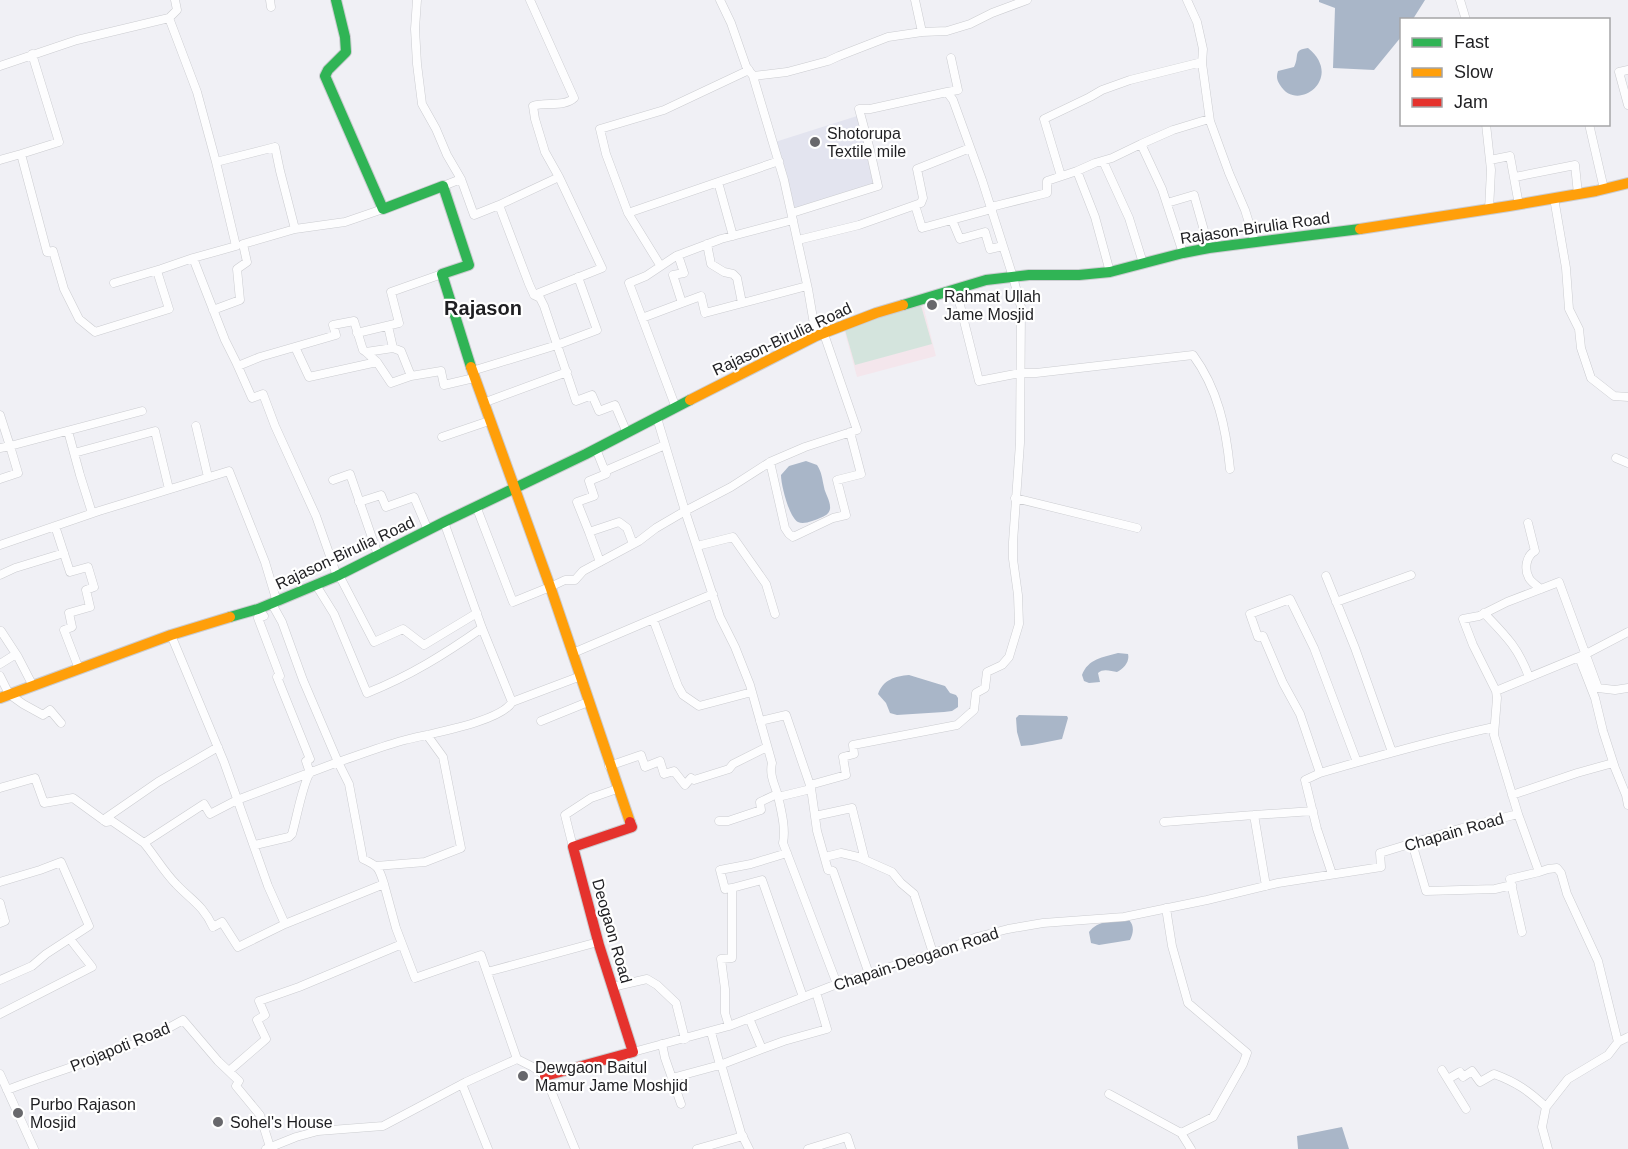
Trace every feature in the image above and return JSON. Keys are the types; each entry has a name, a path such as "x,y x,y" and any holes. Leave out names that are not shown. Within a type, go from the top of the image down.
{"street":[{"path":"0,66 32,54 109,32 169,18 177,10 176,0"},
{"path":"336,0 345,37 345,52 325,76 383,209"},
{"path":"417,0 416,40 422,104 461,179 474,215 559,177"},
{"path":"530,0 574,98 571,102 538,104 532,109 545,153 559,177 602,268 534,295"},
{"path":"476,506 513,602 565,580 576,580 583,571 633,544 685,511 731,487 770,462 805,447 857,430 820,335 778,161 751,73 720,0"},
{"path":"915,0 922,33"},
{"path":"660,265 628,213 606,154 600,129 664,110 751,73 787,72 828,61 888,37 947,31 1027,0"},
{"path":"1187,0 1197,22 1203,49 1202,62 1209,119 1245,210 1255,242"},
{"path":"1460,0 1465,18"},
{"path":"169,18 197,92 239,245 247,262 237,269 240,300 213,310"},
{"path":"0,160 59,142 32,54"},
{"path":"676,408 629,283 646,276 678,255 706,244 878,186 859,109 870,109 958,90 951,58"},
{"path":"1061,176 1044,119 1102,90 1130,80 1202,62"},
{"path":"1628,70 1618,72 1628,105"},
{"path":"719,820 728,821 761,810 760,802 777,795 846,775 843,757 854,754 853,745 957,725 974,710 976,693 985,688 987,672 1002,665 1009,657 1019,624 1013,559 1015,498 1020,454 1021,307 991,208 953,100 947,92"},
{"path":"915,205 922,228 1047,193 1047,181 1103,161 1173,130 1209,119"},
{"path":"1486,126 1491,170 1489,210"},
{"path":"1589,126 1604,189"},
{"path":"1141,144 1162,189 1183,253"},
{"path":"216,162 275,147 295,230"},
{"path":"798,240 860,225 921,203 923,198 917,169 970,148"},
{"path":"21,154 47,252 53,251 64,289 78,319 95,332 169,309 157,271"},
{"path":"1490,160 1510,156 1519,205"},
{"path":"628,213 778,161"},
{"path":"1103,161 1129,218 1143,263"},
{"path":"1515,177 1575,165 1578,194"},
{"path":"1077,171 1089,197 1110,272"},
{"path":"114,283 295,230 345,222 461,179"},
{"path":"718,182 733,236"},
{"name":"Rajason-Birulia Road","path":"5,696 171,636 275,603 316,585 596,449 767,360 820,335 876,313 986,280 1029,275 1079,276 1110,272 1209,248 1489,210 1628,183"},
{"path":"357,333 399,323 391,292 469,266 443,186"},
{"path":"1167,203 1194,195 1209,248"},
{"path":"1554,198 1566,268 1569,309 1579,329 1581,348 1592,378 1614,396 1628,397"},
{"path":"499,205 529,284 534,295 540,298 544,306 576,401 592,395 599,411 615,405 627,433"},
{"path":"952,220 960,239 985,232 990,249 1004,246"},
{"path":"706,244 711,264 724,272 734,274 737,278 742,303"},
{"path":"678,255 684,273 673,275 682,303"},
{"path":"193,258 225,340 252,398 263,394 274,426 316,516 338,575 374,642 403,628 424,645 477,613"},
{"path":"442,274 458,330 489,421 573,652 609,766 632,827 573,847 565,815 591,798 617,789"},
{"path":"238,366 336,335 333,325 354,321 363,350 377,362 391,383 411,376 441,371 444,385 597,330 578,278"},
{"path":"642,318 701,296 705,313 807,286"},
{"path":"956,289 979,381 1020,373 1193,355 1205,371 1216,396 1228,445 1230,469"},
{"path":"388,326 393,348"},
{"path":"295,347 309,377 377,362"},
{"path":"366,352 393,348 401,351 411,376"},
{"path":"483,403 567,372"},
{"path":"0,448 142,411"},
{"path":"0,415 18,473 0,479"},
{"path":"657,418 720,617 735,647 752,692 772,763 770,771 785,834 783,843 837,984"},
{"path":"442,437 489,421"},
{"path":"196,426 208,477"},
{"path":"69,431 92,513"},
{"path":"74,453 155,431 169,489"},
{"path":"770,462 785,528 793,537 833,518 846,515 837,480 861,474 850,432"},
{"path":"605,471 665,445"},
{"path":"596,449 606,474 589,481 594,496 577,502 600,562"},
{"path":"1616,458 1628,463"},
{"path":"0,545 92,513 229,471 265,562 275,603 303,680 348,784 363,859 375,864 380,870 402,944 415,978 482,955 517,1059 545,1076 575,1149"},
{"path":"333,480 350,474 378,555"},
{"path":"359,502 381,495 386,507 414,497 428,530"},
{"path":"1015,498 1137,528"},
{"path":"444,522 512,702"},
{"path":"589,532 619,522 627,528 633,544"},
{"path":"1528,524 1535,551 1530,554 1526,565 1529,579 1540,589"},
{"path":"55,526 70,572 88,567 94,587 86,590 90,607 69,613 72,627 64,630 79,669"},
{"path":"697,546 733,537 766,584 775,614"},
{"path":"0,575 64,553"},
{"path":"1336,602 1411,575"},
{"path":"1326,576 1355,648 1392,752"},
{"path":"1628,632 1583,655 1496,691 1463,619 1484,613 1558,582 1583,655 1603,731 1628,805"},
{"path":"316,585 334,615 367,693 441,657 483,628"},
{"path":"573,652 713,594"},
{"path":"1320,773 1300,714 1283,683 1263,636 1258,637 1250,615 1290,599 1314,648 1357,762"},
{"path":"258,609 264,616 258,618 280,676 277,677 310,759 306,761 310,773"},
{"path":"1484,613 1514,645 1524,661 1529,676"},
{"path":"653,619 683,695 699,705 752,692"},
{"path":"1,631 33,686"},
{"path":"171,636 218,747 268,886 285,924"},
{"path":"0,664 16,654"},
{"path":"1583,655 1598,688 1615,690 1628,688"},
{"path":"0,676 5,696 43,715 50,710 61,723"},
{"path":"144,843 204,804 210,814 237,800 338,762 402,741 484,720 509,708 512,702 581,676"},
{"name":"Chapain Road","path":"1278,883 1381,867 1380,853 1518,814 1494,735 1496,691"},
{"path":"542,722 588,702"},
{"path":"760,722 786,715 810,787 817,831 828,870 833,871 869,974"},
{"path":"1332,874 1305,780 1320,773 1392,752 1494,727"},
{"path":"376,866 425,862 461,848 443,758 427,735"},
{"path":"103,820 158,782 218,747"},
{"path":"609,766 641,755 645,767 660,761 664,774 674,771 685,785 692,778 694,780 729,769 733,764 767,747"},
{"path":"1512,795 1614,763"},
{"path":"255,845 289,837 292,834 305,779 310,773"},
{"path":"0,788 35,778 44,803 73,798 106,822 112,822 144,843 175,884 199,905 213,927 222,922 238,947 285,924 384,884"},
{"path":"815,816 852,808 865,860"},
{"path":"1164,822 1313,811"},
{"path":"1518,814 1539,872"},
{"path":"1254,815 1266,886"},
{"path":"1412,843 1426,891 1495,890 1512,885"},
{"name":"Deogaon Road","path":"573,847 598,942 633,1052"},
{"path":"787,853 751,864 720,870 725,889 762,880 803,997"},
{"path":"825,857 841,853 858,857 892,872 914,894 933,953"},
{"path":"0,882 60,862 89,926 32,966 0,980"},
{"path":"1522,932 1510,879 1557,868 1598,961 1618,1042"},
{"name":"Chapain-Deogaon Road","path":"633,1052 729,1026 837,984 976,937 1043,923 1124,917 1278,883"},
{"path":"729,1026 725,1013 725,988 721,959 732,958 732,888"},
{"path":"0,903 5,921 0,923"},
{"path":"1166,908 1172,946 1188,1003 1247,1053 1213,1117 1181,1133"},
{"path":"0,1014 92,967 70,939"},
{"path":"487,972 598,942"},
{"path":"229,1071 266,1039 257,1020 266,1015 259,1001 299,987 402,944"},
{"path":"612,987 647,979 657,985 676,1003 685,1039"},
{"path":"672,1077 721,1064 784,1041 827,1029 816,992"},
{"path":"750,1018 762,1049"},
{"name":"Projapoti Road","path":"7,1090 110,1053 164,1031 183,1020 218,1061 239,1081 236,1086 260,1115 268,1148"},
{"path":"711,1032 742,1136 749,1149"},
{"path":"1548,1149 1542,1127 1546,1107 1568,1079 1608,1055 1618,1042 1628,1037"},
{"path":"662,1044 681,1104"},
{"path":"545,1076 633,1052"},
{"path":"268,1148 318,1131 383,1126 462,1084 517,1059"},
{"path":"1442,1070 1466,1109"},
{"path":"1448,1079 1460,1072 1463,1077 1472,1071 1480,1082 1494,1074 1513,1081 1530,1092 1546,1107"},
{"path":"0,1074 34,1149"},
{"path":"462,1084 488,1149"},
{"path":"1109,1094 1181,1133 1191,1149"},
{"path":"697,1149 742,1136"},
{"path":"808,1149 847,1137 851,1149"}],"shaded area":[{"name":"Shotorupa Textile mile","path":"857,116 876,184 792,209 775,142"},
{"path":"921,297 936,356 857,377 842,322"},
{"path":"920,302 932,344 855,365 843,323"}],"water":[{"path":"1319,0 1425,0 1414,18 1400,18 1400,38 1374,70 1333,68 1335,8"},
{"path":"1308,48 1318,59 1322,71 1320,81 1306,94 1297,96 1288,93 1278,82 1278,71 1294,67 1298,52"},
{"path":"806,461 819,468 830,509 824,516 800,523 789,508 781,475 789,466"},
{"path":"1118,653 1128,654 1127,662 1122,669 1117,672 1100,671 1098,673 1100,682 1084,681 1082,675 1088,665"},
{"path":"909,675 945,686 958,698 958,707 944,712 897,715 890,713 886,703 878,694 880,689 890,680"},
{"path":"1019,715 1067,716 1062,739 1021,746 1016,718"},
{"path":"1129,920 1133,927 1130,940 1099,945 1091,943 1089,932 1097,925"},
{"path":"1342,1127 1349,1149 1298,1149 1297,1136"}],"traffic: fast":[{"path":"336,0 345,37 346,52 325,76 383,209 443,186 469,265 442,274 471,367"},
{"path":"903,305 986,280 1029,275 1079,275 1110,272 1209,248 1360,229"},
{"path":"230,617 258,609 337,576 586,454 690,400"}],"traffic: slow":[{"path":"1360,229 1509,206 1628,183"},
{"path":"690,400 816,336 903,305"},
{"path":"471,367 551,589 630,822"},
{"path":"0,698 171,635 230,617"}],"traffic: jam":[{"path":"545,1076 633,1052 599,945 573,847 632,827 630,822"}],"place":[{"name":"Shotorupa Textile mile","path":"815,142"},
{"name":"Rahmat Ullah Jame Mosjid","path":"932,305"},
{"name":"Dewgaon Baitul Mamur Jame Moshjid","path":"523,1076"},
{"name":"Purbo Rajason Mosjid","path":"18,1113"},
{"name":"Sohel's House","path":"218,1122"}],"district":[{"name":"Rajason","path":"483,308"}]}
